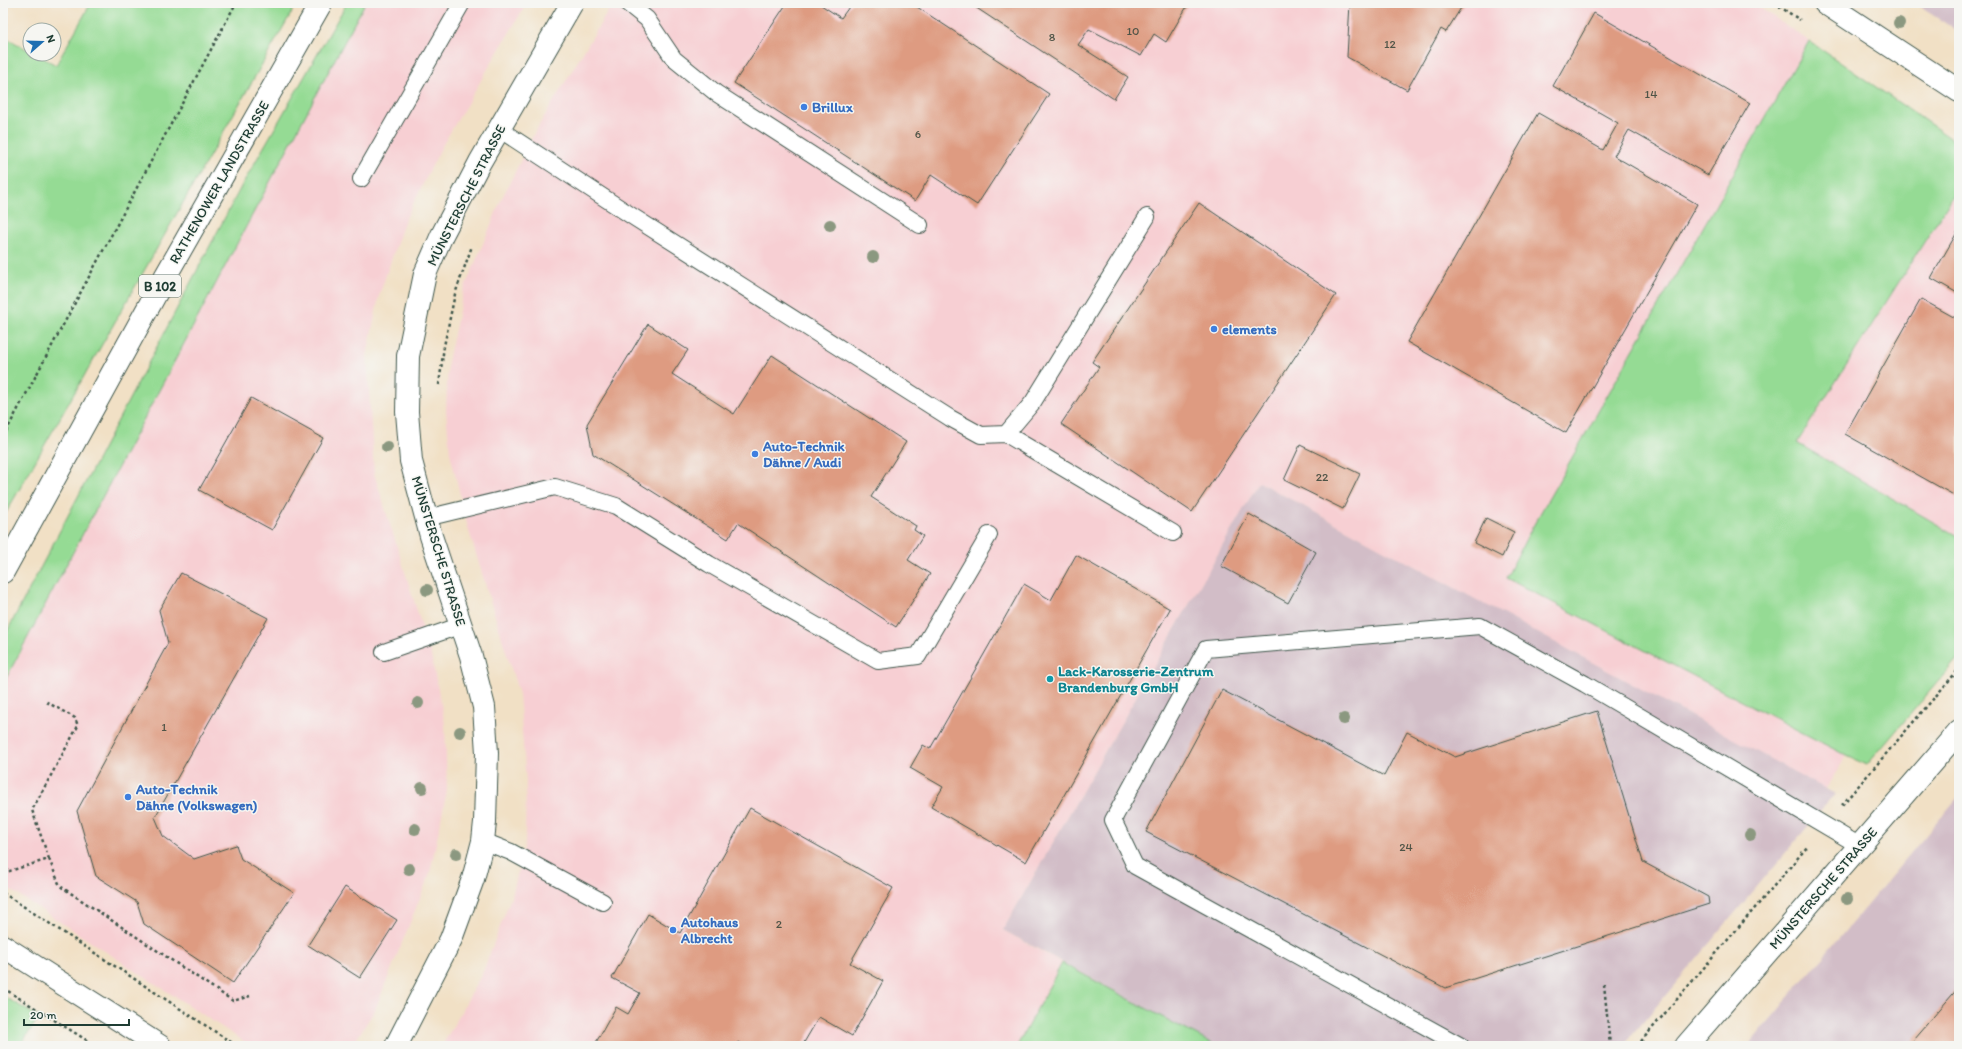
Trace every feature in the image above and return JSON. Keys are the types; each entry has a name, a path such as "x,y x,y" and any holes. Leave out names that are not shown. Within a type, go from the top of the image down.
{"street":[{"name":"RATHENOWER LANDSTRASSE","path":"3,572 165,277 321,3"},
{"name":"MÜNSTERSCHE STRASSE","path":"396,1046 451,939 473,879 483,841 487,753 484,707 462,625 426,518 411,461 407,412 408,356 425,274 442,235 499,129 572,3"},
{"path":"1825,3 1959,91"},
{"name":"MÜNSTERSCHE STRASSE","path":"1686,1046 1959,731"},
{"path":"3,946 160,1046"}],"lane":[{"path":"361,179 462,3"},
{"path":"626,3 647,19 674,59 716,93 920,224"},
{"path":"499,129 629,214 950,418 981,435 1006,434 1173,534"},
{"path":"1006,434 1033,402 1148,217"},
{"path":"426,518 555,486 616,506 709,564 878,662 918,656 989,535"},
{"path":"384,652 462,625"},
{"path":"1461,1046 1135,866 1113,820 1206,649 1480,626 1584,684 1860,846"},
{"path":"483,841 511,852 603,902"}],"path":[{"path":"3,437 236,3"},
{"path":"1637,1046 1959,669"},
{"path":"45,701 75,718 78,726 32,810 60,886 234,1000 250,996"},
{"path":"3,873 49,859"},
{"path":"3,893 237,1046"},
{"path":"1604,984 1610,1046"},
{"path":"3,988 96,1046"}],"shaded area":[{"path":"365,3 527,3 442,146 404,222 379,296 367,356 374,473 431,655 445,724 447,790 430,873 375,1010 352,1046 251,1046 3,885 3,684"},
{"path":"613,3 1753,3 1809,41 1528,535 1506,578 1847,756 1825,789 1259,482 1003,930 1062,963 1017,1046 442,1046 483,972 513,892 525,843 526,781 519,694 468,528 450,453 446,411 448,362 463,292 502,198 535,132"},
{"path":"1914,3 1959,3 1959,32"},
{"path":"1959,187 1959,537 1797,444"},
{"path":"1259,482 1835,794 1623,1046 1216,1046 1003,930"},
{"path":"1959,796 1959,1046 1748,1046"}],"green space":[{"path":"91,3 297,3 3,518 3,36 22,47 22,62 51,62 56,65 58,62 62,62 62,54"},
{"path":"347,3 365,3 3,684 3,639 242,185"},
{"path":"1809,41 1959,144 1959,187 1797,443 1959,537 1959,657 1867,765 1847,756 1506,578 1528,535"},
{"path":"1062,963 1216,1046 1017,1046"},
{"path":"3,996 39,1017 20,1046 3,1046"}],"building":[{"path":"787,3 818,3 841,18 852,3 911,3 1049,94 977,205 931,175 915,201 734,83"},
{"path":"969,3 1189,3 1166,42 1154,34 1141,56 1089,29 1078,45 1128,77 1114,99"},
{"path":"1350,3 1464,3 1446,32 1441,29 1407,90 1347,57"},
{"path":"1594,13 1750,103 1708,175 1629,130 1614,156 1697,204 1566,433 1407,342 1538,113 1603,150 1618,123 1553,86"},
{"name":"elements","path":"1199,203 1336,295 1192,512 1061,424 1099,367 1092,362"},
{"path":"1959,229 1959,294 1931,278"},
{"path":"1921,299 1959,320 1959,498 1845,434"},
{"path":"648,324 688,350 672,374 734,414 772,355 906,442 871,497 916,526 914,530 923,536 908,560 930,574 896,627 738,523 728,539 593,454 587,424"},
{"path":"251,398 323,438 272,530 199,490"},
{"path":"1300,445 1360,474 1343,509 1284,480"},
{"path":"1249,514 1316,552 1288,603 1221,566"},
{"path":"1486,518 1514,532 1502,557 1474,543"},
{"name":"Lack-Karosserie-Zentrum Brandenburg GmbH","path":"1076,555 1170,609 1026,862 931,807 943,787 910,768 923,745 930,749 1024,584 1051,600"},
{"path":"181,573 268,618 155,817 163,836 194,859 236,845 241,859 294,893 233,983 144,924 137,902 96,876 77,811 168,643 159,610"},
{"path":"1222,690 1384,776 1407,732 1455,757 1597,711 1643,862 1708,897 1709,904 1445,988 1146,832"},
{"path":"750,808 893,888 850,963 883,981 852,1036 819,1017 802,1046 744,1046 738,1042 736,1046 594,1046 616,1007 628,1014 640,993 612,978 648,914 680,933"},
{"path":"345,887 397,920 360,978 308,945"},
{"path":"1959,987 1959,1046 1908,1046"}],"place":[{"name":"Brillux","path":"804,107"},
{"name":"elements","path":"1214,329"},
{"name":"Auto-Technik Dähne / Audi","path":"755,454"},
{"name":"Lack-Karosserie-Zentrum Brandenburg GmbH","path":"1050,679"},
{"name":"Auto-Technik Dähne (Volkswagen)","path":"128,797"},
{"name":"Autohaus Albrecht","path":"673,930"}]}
